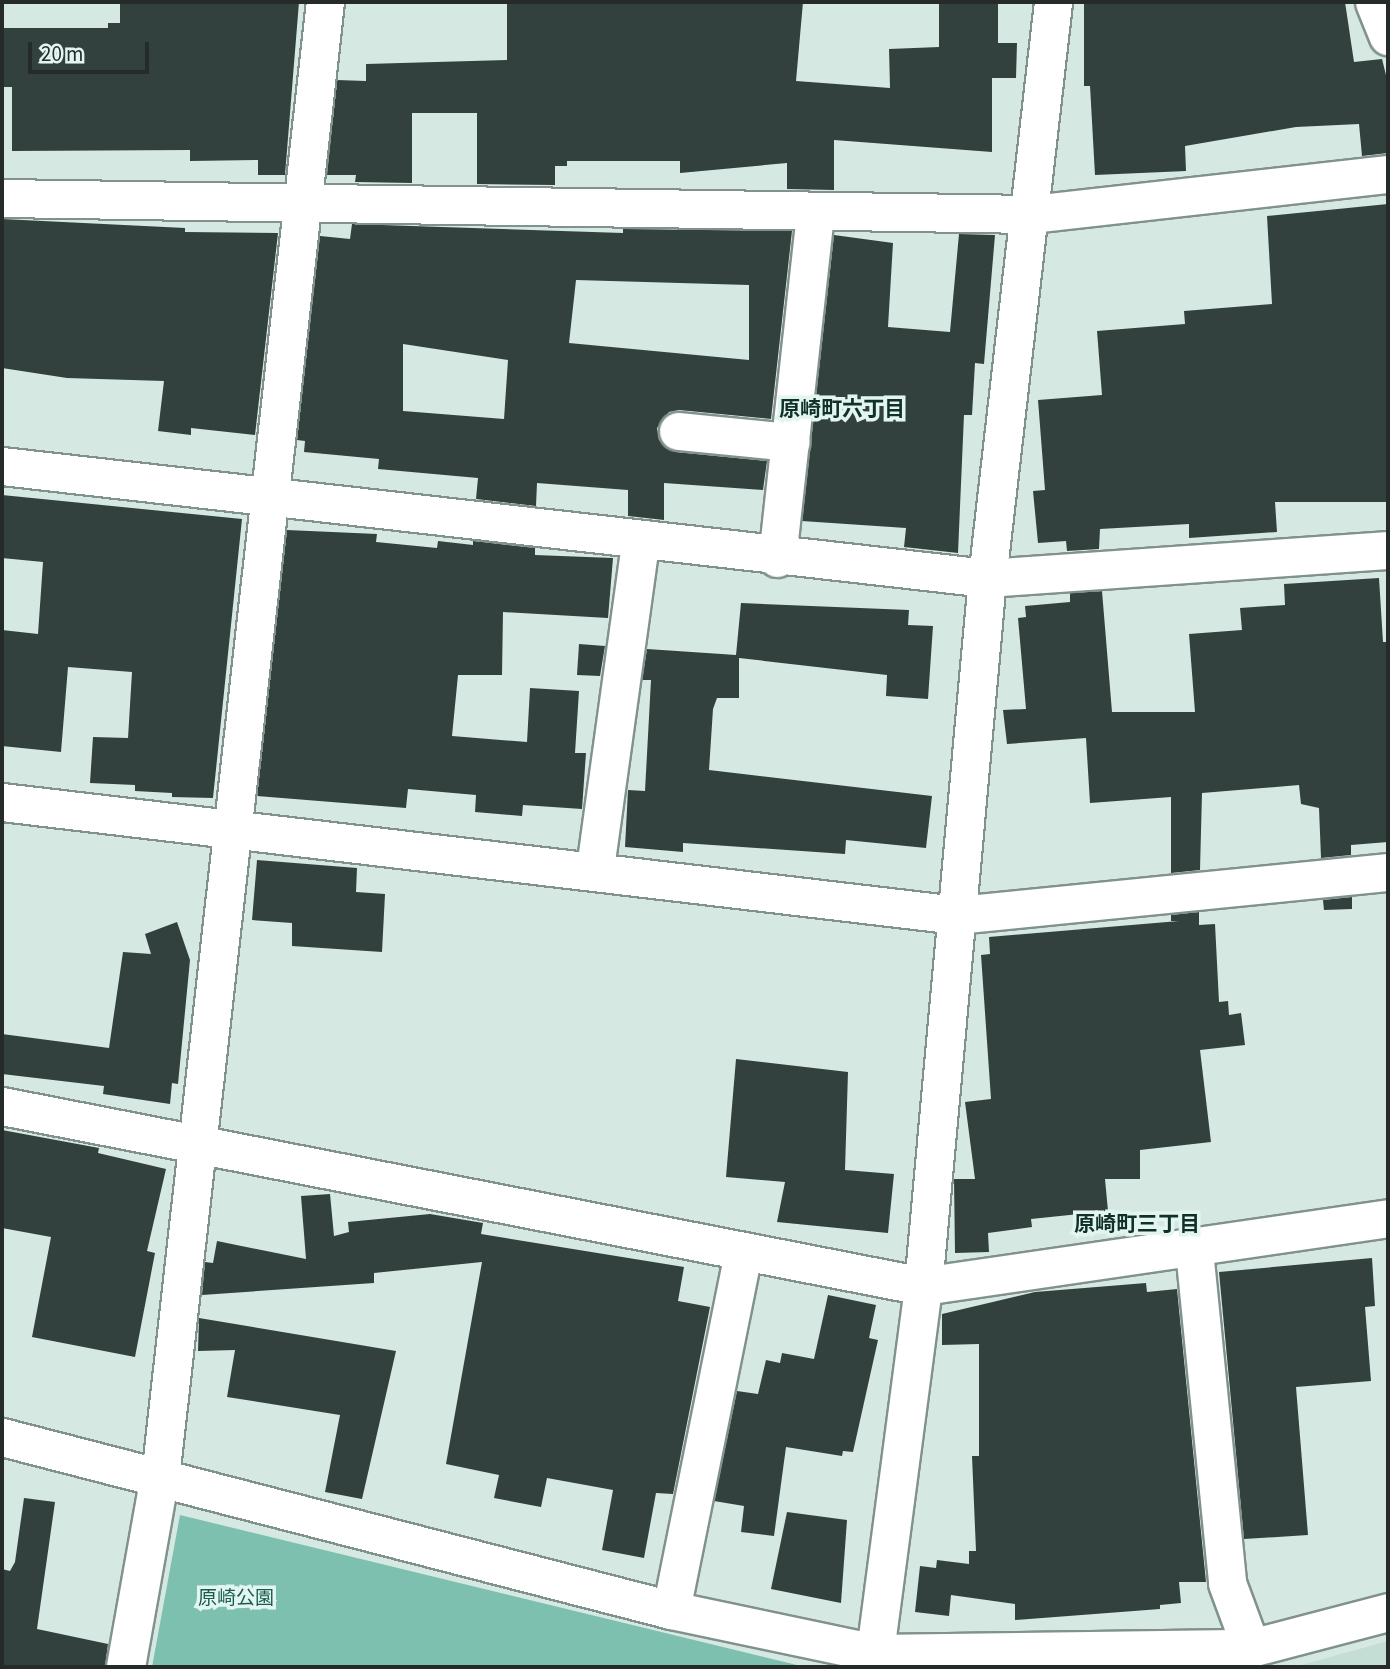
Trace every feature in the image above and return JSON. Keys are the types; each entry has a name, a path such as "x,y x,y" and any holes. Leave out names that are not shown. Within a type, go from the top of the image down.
{"street":[{"path":"126,1667 160,1477 195,1144 233,831 325,2"},
{"path":"874,1660 923,1286 987,578 1031,214 1053,2"},
{"path":"1374,2 1388,36"},
{"path":"2,198 1031,214 1388,174"},
{"path":"777,558 815,212"},
{"path":"678,431 790,442"},
{"path":"2,466 640,543 987,578 1388,551"},
{"path":"595,868 640,543"},
{"path":"2,802 233,831 595,868 957,915 1388,872"},
{"path":"2,1106 743,1254 923,1286 1194,1250 1388,1218"},
{"path":"1194,1250 1227,1583 1251,1648"},
{"path":"671,1610 743,1254"},
{"path":"2,1437 874,1660 1251,1648 1388,1612"}],"shaded area":[{"path":"1388,1641 1388,1667 1294,1667"}],"green space":[{"name":"原崎公園","path":"180,1515 805,1667 152,1667"}],"building":[{"path":"120,2 299,2 285,175 258,175 258,160 190,161 190,150 12,151 12,87 2,87 2,28 108,28 108,23 120,23"},
{"path":"507,2 803,2 796,81 890,88 889,49 939,47 939,2 998,2 998,43 1017,43 1016,78 992,78 992,152 834,140 834,190 787,189 787,163 680,173 680,161 567,161 567,166 555,166 555,185 477,184 477,113 412,113 412,183 355,182 356,175 327,175 337,80 366,81 366,64 507,60"},
{"path":"1084,2 1345,2 1354,62 1382,59 1388,83 1388,153 1362,156 1359,124 1296,127 1185,146 1186,171 1095,175 1090,86 1084,86"},
{"path":"1388,204 1388,502 1275,502 1277,532 1189,538 1189,524 1100,529 1099,549 1067,551 1066,541 1038,543 1033,491 1045,490 1038,400 1102,395 1097,331 1185,324 1184,311 1272,304 1267,216"},
{"path":"2,219 185,228 185,232 278,233 255,435 191,428 191,435 158,431 164,381 67,378 2,368"},
{"path":"352,224 623,233 623,229 792,231 771,419 679,410 669,412 657,428 659,440 675,452 767,461 763,490 664,483 664,520 628,516 628,490 537,483 536,506 476,499 478,478 378,469 379,459 304,452 305,441 297,440 320,236 350,239","holes":["576,280 749,285 749,360 569,343","403,344 508,360 504,419 403,411"]},
{"path":"959,234 995,235 984,364 975,363 972,415 964,415 958,553 904,547 906,528 802,521 834,235 893,243 888,327 950,332"},
{"path":"2,495 242,519 213,798 172,797 172,793 135,791 135,785 90,783 93,737 128,738 132,672 68,667 61,752 2,746 2,630 38,634 43,562 2,558"},
{"path":"287,530 377,534 376,542 437,548 438,541 473,545 473,541 535,548 535,555 613,558 608,618 503,612 502,675 458,675 452,736 527,742 530,688 579,691 575,753 586,753 582,809 523,805 522,816 475,812 476,795 408,789 406,808 257,796"},
{"path":"1379,578 1383,642 1388,642 1388,842 1351,845 1351,855 1321,858 1319,808 1301,804 1299,785 1202,793 1200,870 1171,873 1171,797 1090,803 1086,738 1007,744 1003,710 1026,709 1018,618 1026,617 1025,606 1070,602 1070,593 1102,591 1112,712 1195,712 1189,634 1242,630 1240,608 1285,605 1284,584"},
{"path":"741,603 909,610 908,625 933,626 928,699 886,696 887,675 739,658 739,698 717,698 713,709 709,770 932,796 926,848 846,840 845,854 683,843 683,852 625,847 628,790 645,791 651,680 642,680 647,649 736,655"},
{"path":"579,644 605,646 600,676 577,675"},
{"path":"257,860 357,868 356,892 385,894 382,952 292,946 292,923 252,920"},
{"path":"1352,897 1352,909 1324,910 1323,900"},
{"path":"1199,912 1199,925 1215,924 1219,1002 1228,1001 1229,1015 1241,1013 1245,1045 1200,1050 1211,1142 1140,1150 1140,1179 1105,1179 1108,1211 1031,1219 1032,1227 988,1233 989,1252 955,1253 954,1179 975,1179 965,1102 991,1099 981,955 990,954 989,937 1179,921 1171,921 1171,915"},
{"path":"177,922 190,960 178,1084 172,1083 170,1104 103,1094 104,1086 2,1074 2,1034 109,1048 123,952 151,954 145,934"},
{"path":"736,1059 848,1072 845,1170 894,1174 888,1233 777,1222 785,1182 726,1177"},
{"path":"2,1130 99,1148 98,1153 166,1169 147,1251 155,1253 135,1357 32,1337 51,1237 2,1228"},
{"path":"330,1194 334,1236 349,1232 348,1222 430,1214 483,1223 481,1234 684,1267 678,1301 710,1307 673,1494 656,1493 644,1558 602,1550 613,1490 547,1478 541,1507 494,1498 499,1475 446,1464 482,1262 374,1273 374,1283 202,1295 205,1262 213,1263 217,1241 306,1259 301,1196"},
{"path":"1372,1258 1375,1306 1365,1307 1371,1381 1296,1387 1308,1535 1244,1539 1219,1272"},
{"path":"1146,1283 1147,1292 1177,1289 1206,1582 1179,1582 1181,1603 1160,1605 1160,1609 1015,1620 1015,1604 951,1595 949,1616 915,1612 920,1566 936,1568 937,1560 969,1564 969,1551 976,1551 972,1456 979,1456 979,1344 942,1345 942,1314 1035,1292"},
{"path":"828,1295 876,1305 869,1338 878,1340 853,1452 843,1451 842,1456 786,1447 774,1536 741,1532 744,1506 714,1501 737,1391 758,1394 766,1360 780,1363 782,1353 814,1359"},
{"path":"199,1318 396,1351 362,1499 325,1492 340,1415 227,1397 235,1350 198,1351"},
{"path":"24,1498 55,1502 37,1629 108,1644 105,1667 2,1667 2,1569 10,1571 15,1562"},
{"path":"787,1512 847,1520 841,1603 771,1589"}],"district":[{"name":"原崎町六丁目","path":"842,409"},
{"name":"原崎町三丁目","path":"1137,1224"}]}
